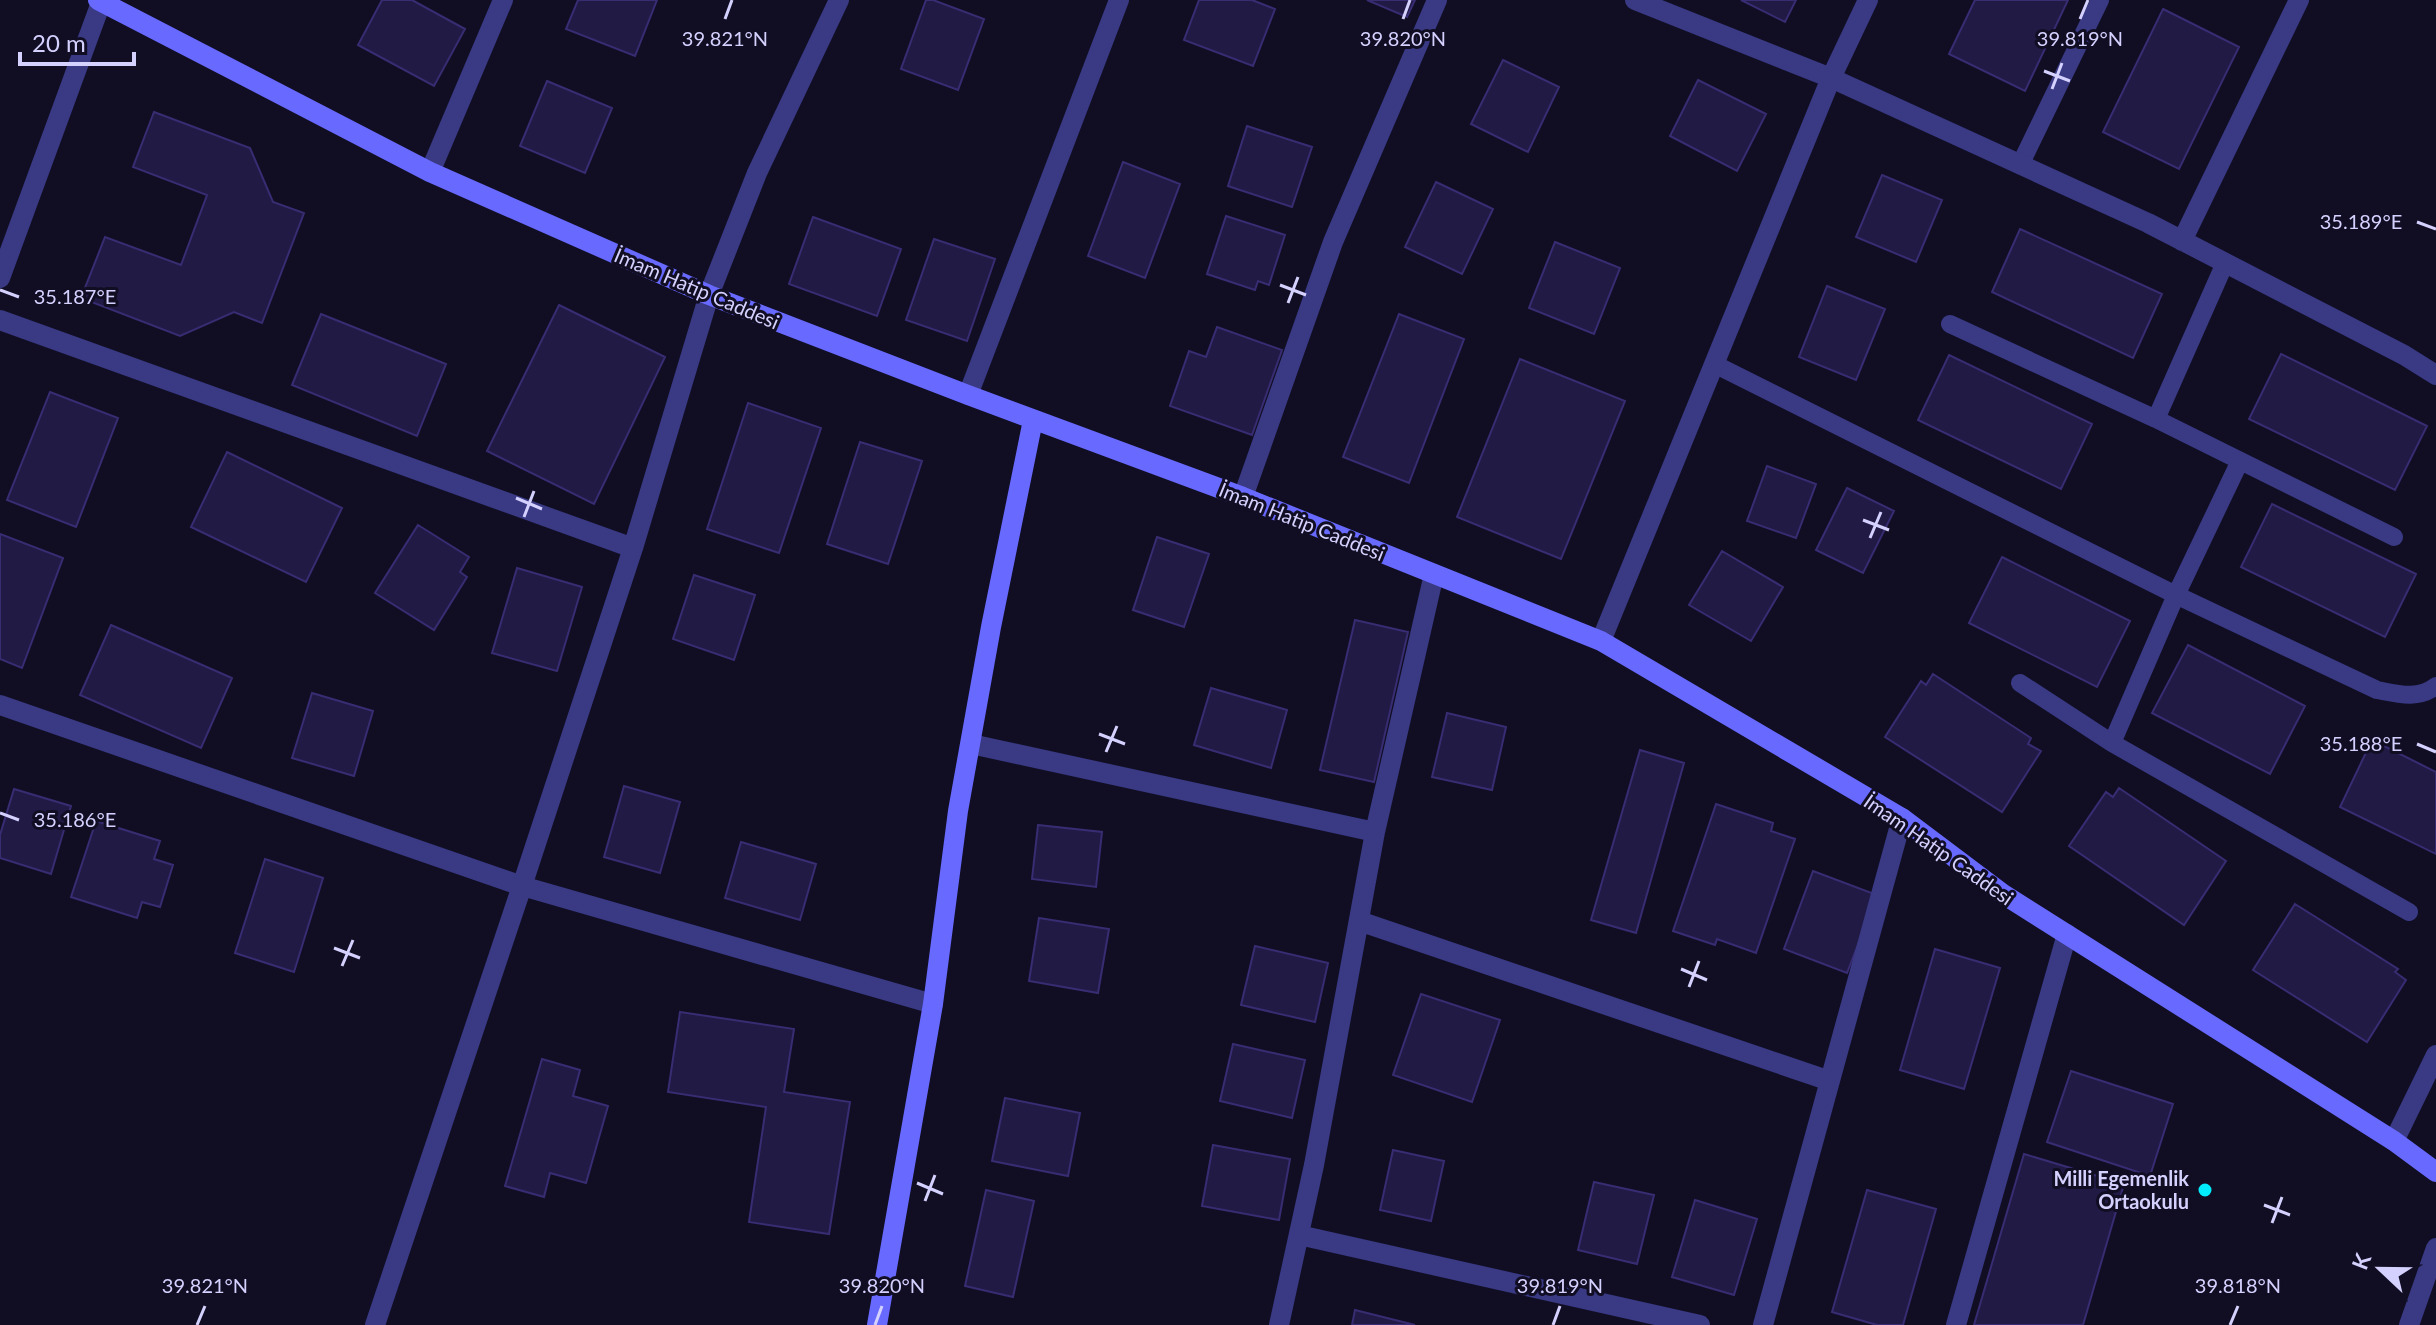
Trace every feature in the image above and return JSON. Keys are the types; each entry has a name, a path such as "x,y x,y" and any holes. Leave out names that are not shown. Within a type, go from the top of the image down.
{"street":[{"path":"430,172 503,0"},
{"path":"375,1325 633,548 709,295 757,173 839,0"},
{"path":"968,395 1119,0"},
{"path":"1243,497 1333,242 1437,0"},
{"path":"1635,0 1831,78 2020,165 2182,241 2404,355 2436,375"},
{"path":"1601,641 1831,78 1868,0"},
{"path":"2182,241 2299,0"},
{"path":"0,278 101,1"},
{"name":"İmam Hatip Caddesi","path":"101,1 430,172 709,295 1243,497 1601,641 1902,818 2003,894 2394,1141 2436,1172"},
{"path":"0,320 633,548"},
{"path":"877,1325 933,1004 958,811 1033,420"},
{"path":"1279,1325 1314,1165 1375,832 1434,574"},
{"path":"0,705 522,886 933,1004"},
{"path":"971,744 1375,832"},
{"path":"1763,1325 1902,818"},
{"path":"1359,921 1830,1081"},
{"path":"1956,1325 2067,934"},
{"path":"2394,1141 2436,1055"},
{"path":"1299,1235 1700,1325"},
{"path":"2409,1325 2436,1248"}],"lane":[{"path":"2020,165 2100,0"},
{"path":"2156,419 2225,263"},
{"path":"1950,324 2156,419 2394,537"},
{"path":"1714,364 2176,595 2377,690 2408,696 2428,692 2436,686"},
{"path":"2112,743 2176,595 2240,461"},
{"path":"2020,683 2112,743 2409,912"}],"building":[{"path":"382,0 412,0 465,29 434,86 358,45"},
{"path":"578,0 657,0 635,56 566,29"},
{"path":"926,0 984,19 958,90 901,69"},
{"path":"1199,0 1252,0 1275,9 1253,66 1184,40"},
{"path":"1367,0 1415,0 1407,17"},
{"path":"1741,0 1796,0 1785,22"},
{"path":"1975,0 2068,0 2025,91 1949,54"},
{"path":"2163,9 2239,47 2179,169 2103,132"},
{"path":"1503,60 1559,87 1528,152 1471,124"},
{"path":"1698,80 1766,114 1737,171 1670,136"},
{"path":"547,81 612,108 585,173 520,146"},
{"path":"154,112 250,148 273,202 304,213 262,323 234,312 180,336 81,298 105,237 181,265 207,195 133,167"},
{"path":"1247,126 1312,147 1292,207 1228,186"},
{"path":"1123,162 1180,184 1145,278 1088,256"},
{"path":"1882,175 1942,200 1916,262 1856,237"},
{"path":"1436,182 1493,209 1462,274 1405,247"},
{"path":"1226,216 1285,235 1269,285 1258,281 1255,290 1207,274"},
{"path":"813,217 901,249 877,316 789,284"},
{"path":"2020,229 2162,294 2133,358 1992,292"},
{"path":"934,239 995,259 967,341 906,320"},
{"path":"1555,242 1620,268 1594,334 1529,308"},
{"path":"1827,286 1885,309 1856,380 1799,357"},
{"path":"559,305 665,357 594,504 487,451"},
{"path":"321,314 446,364 417,436 292,385"},
{"path":"1399,314 1464,339 1409,483 1343,457"},
{"path":"1217,327 1282,350 1252,435 1170,406 1189,351 1206,357"},
{"path":"2281,354 2427,426 2395,490 2249,419"},
{"path":"1949,355 2092,424 2061,489 1918,420"},
{"path":"1520,359 1625,401 1561,559 1457,517"},
{"path":"50,392 118,418 76,527 7,500"},
{"path":"748,403 821,428 779,553 707,529"},
{"path":"860,442 922,461 888,564 827,544"},
{"path":"227,452 342,508 306,582 191,527"},
{"path":"1767,466 1816,484 1796,538 1747,521"},
{"path":"1847,488 1894,511 1863,573 1816,550"},
{"path":"2272,504 2416,574 2385,637 2241,567"},
{"path":"418,525 469,557 460,572 467,577 434,630 375,593"},
{"path":"0,534 63,558 22,668 0,659"},
{"path":"1157,537 1209,554 1184,627 1133,610"},
{"path":"1722,551 1783,587 1751,641 1689,605"},
{"path":"2002,557 2130,621 2097,687 1969,623"},
{"path":"517,568 582,587 557,671 492,653"},
{"path":"694,575 755,595 734,660 673,639"},
{"path":"1355,620 1408,632 1374,782 1320,770"},
{"path":"111,625 232,678 201,748 80,695"},
{"path":"2188,645 2305,706 2270,774 2152,713"},
{"path":"1933,674 2031,738 2028,744 2041,751 2002,812 1885,737 1921,681 1926,685"},
{"path":"1211,688 1287,710 1271,768 1194,745"},
{"path":"312,693 373,711 354,776 292,758"},
{"path":"1447,713 1506,727 1492,790 1432,777"},
{"path":"2372,740 2436,772 2436,854 2340,807"},
{"path":"1640,750 1684,763 1636,933 1591,920"},
{"path":"624,786 680,802 660,873 604,857"},
{"path":"2119,788 2226,861 2184,925 2069,846 2106,792 2113,797"},
{"path":"14,789 71,806 51,874 0,858 0,835"},
{"path":"1716,804 1773,823 1771,831 1795,839 1756,953 1717,939 1715,945 1673,931"},
{"path":"96,821 160,841 154,859 173,865 160,907 142,902 137,918 71,897"},
{"path":"1038,825 1102,832 1096,887 1032,879"},
{"path":"741,842 816,864 800,920 725,898"},
{"path":"265,859 323,878 294,972 235,953"},
{"path":"1813,871 1877,895 1847,973 1784,949"},
{"path":"2295,904 2398,969 2395,972 2406,980 2367,1042 2253,970"},
{"path":"1039,918 1109,929 1098,993 1029,981"},
{"path":"1255,946 1328,963 1315,1022 1241,1005"},
{"path":"1935,949 2000,968 1964,1089 1900,1070"},
{"path":"1421,994 1500,1020 1472,1102 1393,1075"},
{"path":"680,1012 794,1029 784,1092 850,1102 829,1234 749,1222 766,1107 668,1092"},
{"path":"1233,1044 1305,1060 1292,1118 1220,1101"},
{"path":"542,1059 580,1070 573,1096 608,1106 586,1183 550,1173 544,1197 505,1186"},
{"path":"2071,1071 2173,1104 2150,1176 2047,1142"},
{"path":"1005,1098 1080,1113 1068,1176 992,1161"},
{"path":"1213,1145 1290,1159 1279,1220 1202,1206"},
{"path":"1393,1150 1444,1161 1431,1221 1380,1210"},
{"path":"2024,1154 2124,1184 2083,1325 1974,1325"},
{"path":"1594,1182 1654,1195 1637,1264 1578,1250"},
{"path":"986,1190 1034,1201 1013,1297 965,1286"},
{"path":"1867,1190 1936,1209 1903,1325 1877,1325 1832,1312"},
{"path":"1695,1200 1757,1219 1734,1295 1672,1277"},
{"path":"1355,1310 1415,1325 1352,1325"}],"place":[{"name":"Milli Egemenlik Ortaokulu","path":"2205,1190"}]}
